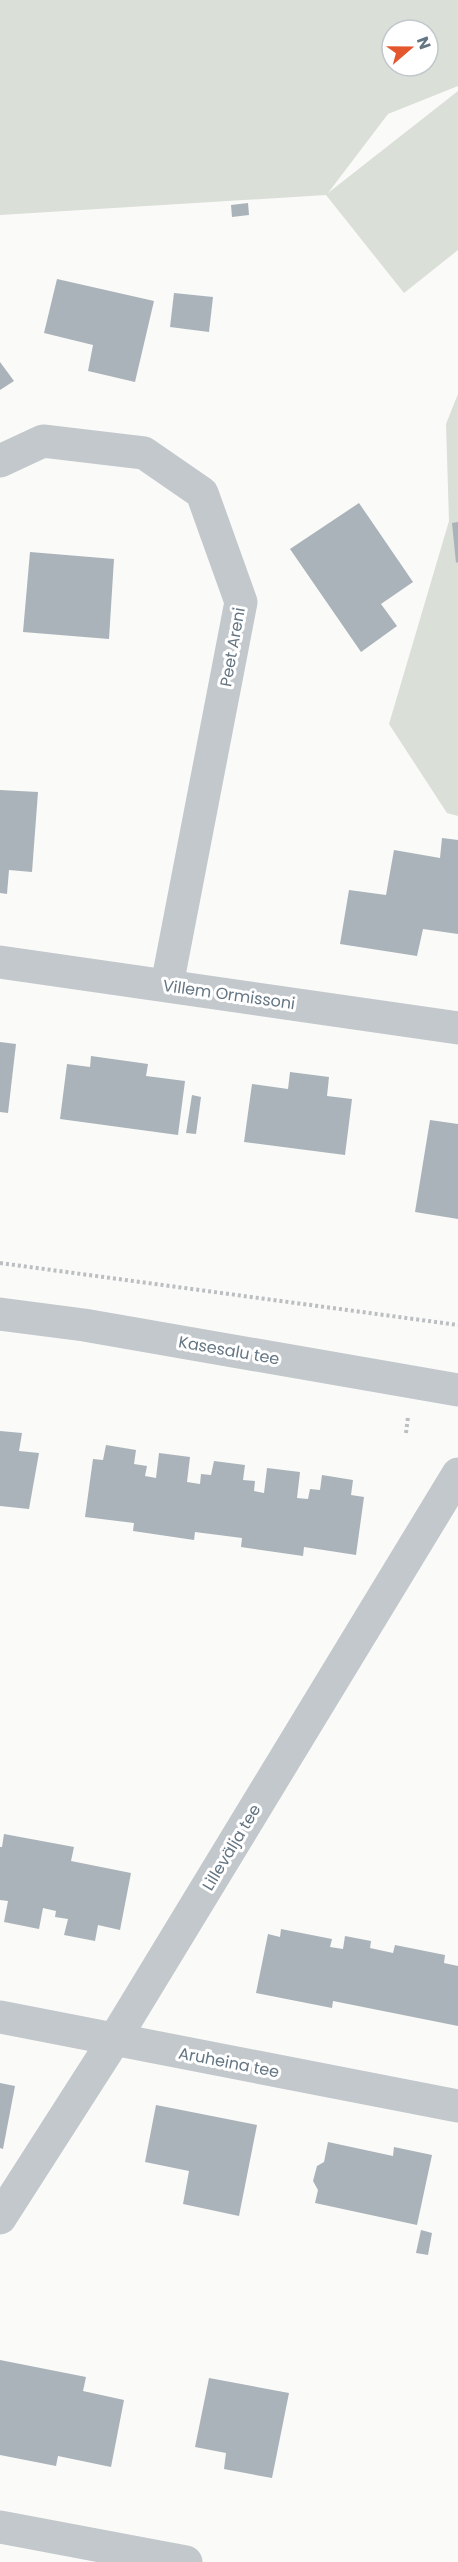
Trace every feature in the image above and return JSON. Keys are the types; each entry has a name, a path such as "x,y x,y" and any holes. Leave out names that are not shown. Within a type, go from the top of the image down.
{"street":[{"name":"Peet Areni","path":"0,461 43,441 144,453 202,493 241,602 167,985"},
{"name":"Villem Ormissoni","path":"0,962 458,1028"},
{"name":"Kasesalu tee","path":"0,1314 84,1325 458,1390"},
{"name":"Lillevälja tee","path":"0,2218 114,2040 458,1474"},
{"name":"Aruheina tee","path":"0,2017 458,2106"},
{"path":"0,2527 186,2562"}],"path":[{"path":"0,1263 458,1324"}],"shaded area":[{"path":"0,0 458,0 458,86 388,114 328,193 458,91 458,250 404,293 326,195 0,215"},
{"path":"458,394 458,816 447,813 389,724 449,521 446,424"}],"building":[{"path":"248,203 249,215 232,217 231,205"},
{"path":"57,279 154,301 135,382 88,371 93,345 44,333"},
{"path":"174,293 213,297 209,332 170,327"},
{"path":"0,362 14,381 0,390"},
{"path":"359,503 413,582 381,604 397,626 361,652 290,549"},
{"path":"458,522 458,562 456,563 452,523"},
{"path":"30,552 114,559 109,639 23,632"},
{"path":"0,790 38,792 32,872 9,870 7,894 0,893"},
{"path":"442,838 458,840 458,934 423,929 417,956 340,944 349,890 386,895 394,850 440,858"},
{"path":"0,1042 16,1044 8,1113 0,1112"},
{"path":"91,1056 148,1064 146,1076 185,1081 178,1135 60,1119 67,1064 90,1067"},
{"path":"290,1072 329,1077 327,1096 352,1099 345,1155 244,1142 252,1084 288,1089"},
{"path":"192,1095 201,1097 196,1134 186,1133"},
{"path":"430,1120 458,1124 458,1219 415,1212"},
{"path":"0,1431 22,1433 19,1451 39,1453 29,1509 0,1506"},
{"path":"106,1445 136,1450 134,1464 147,1466 145,1476 156,1478 159,1453 190,1457 187,1482 200,1484 201,1474 211,1475 214,1461 245,1465 243,1480 255,1481 254,1491 264,1493 267,1468 300,1472 297,1498 308,1499 310,1489 320,1490 322,1475 353,1480 351,1495 364,1497 356,1555 304,1547 303,1556 241,1547 242,1538 195,1532 194,1540 133,1531 134,1523 85,1517 93,1459 103,1460"},
{"path":"4,1834 74,1847 71,1861 131,1873 120,1930 98,1925 95,1941 64,1935 68,1919 55,1917 56,1911 43,1908 39,1929 4,1922 8,1901 0,1900 0,1847 2,1847"},
{"path":"281,1929 332,1939 330,1947 343,1949 345,1936 371,1941 370,1948 393,1953 395,1945 445,1955 444,1963 458,1966 458,2026 333,2001 332,2008 256,1993 268,1934 280,1937"},
{"path":"0,2083 15,2086 3,2149 0,2148"},
{"path":"156,2105 257,2125 239,2216 183,2204 189,2171 145,2162"},
{"path":"328,2142 393,2156 394,2147 432,2155 417,2225 315,2203 318,2190 313,2181 317,2166 324,2162"},
{"path":"421,2230 432,2233 428,2255 416,2253"},
{"path":"0,2360 86,2377 83,2391 124,2400 111,2467 58,2456 56,2466 0,2455"},
{"path":"209,2378 289,2393 272,2478 224,2469 226,2453 195,2447"}]}
